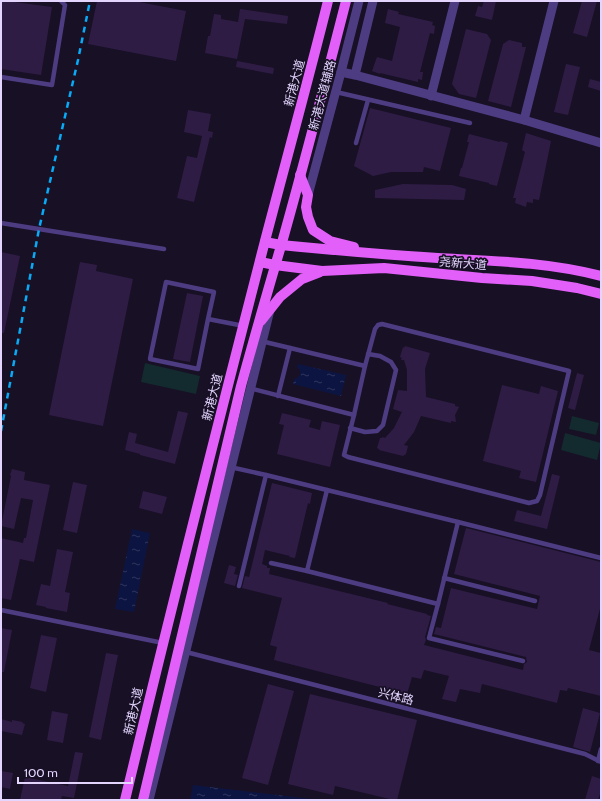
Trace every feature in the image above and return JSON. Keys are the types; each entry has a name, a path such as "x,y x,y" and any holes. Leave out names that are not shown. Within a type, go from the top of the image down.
{"main road":[{"name":"新港大道","path":"125,800 163,643 328,1"},
{"path":"143,800 258,340 258,324 329,71 346,1"},
{"name":"尧新大道","path":"300,175 308,195 306,207 313,230 330,241 382,255"},
{"name":"尧新大道","path":"265,242 281,245 382,255 534,264 581,271 601,276"},
{"name":"尧新大道","path":"260,262 322,272 384,268 482,278 532,281 577,288 601,294"},
{"name":"尧新大道","path":"258,324 280,297 302,280 322,272"}],"street":[{"name":"新港大道辅路","path":"308,195 359,1"},
{"path":"355,75 373,1"},
{"path":"431,96 455,1"},
{"path":"524,120 554,1"},
{"path":"341,72 524,120 601,143"},
{"path":"258,340 270,309"},
{"path":"149,800 186,652 227,467"}],"lane":[{"path":"1,77 52,85 65,5 61,1"},
{"path":"336,92 470,124"},
{"path":"356,143 368,100"},
{"path":"1,223 164,249"},
{"path":"166,282 214,292 208,319 198,369 150,359 166,282"},
{"path":"208,319 244,326"},
{"path":"382,324 569,371 540,495 537,501 529,503 344,455 368,354 374,329 378,325 382,324"},
{"path":"258,340 365,366"},
{"path":"278,396 290,348"},
{"path":"350,428 365,432 377,431 383,424 396,370 391,362 380,356 368,354"},
{"path":"246,387 354,414"},
{"path":"227,467 266,475 601,558"},
{"path":"239,586 266,475"},
{"path":"307,571 327,490"},
{"path":"458,522 429,638 522,661"},
{"path":"271,563 438,604"},
{"path":"444,578 534,600"},
{"path":"1,610 163,643"},
{"name":"兴体路","path":"186,652 585,754 600,761"},
{"path":"600,761 601,749"}],"green space":[{"path":"145,363 200,376 196,394 141,382"},
{"path":"572,416 599,423 596,435 569,429"},
{"path":"565,433 601,443 597,460 561,450"}],"water":[{"path":"298,364 346,375 341,396 293,384 294,379 300,375 300,370 297,367"},
{"path":"132,529 150,533 134,612 115,609"},
{"path":"193,785 320,800 190,800"}],"building":[{"path":"1,1 52,7 41,75 1,69"},
{"path":"97,1 134,1 186,11 176,61 88,44"},
{"path":"484,1 496,1 492,20 475,16 478,6 482,7"},
{"path":"582,1 597,1 587,37 573,33"},
{"path":"240,9 288,16 287,24 245,19 237,59 205,53 214,14 221,15 221,19 238,22"},
{"path":"388,9 399,12 398,14 433,22 432,25 435,26 434,34 430,33 420,72 423,72 422,80 418,79 418,82 372,71 377,57 392,61 400,27 385,23"},
{"path":"466,29 487,34 491,40 476,98 459,94 452,84"},
{"path":"509,40 522,43 522,47 526,47 511,107 488,101 503,44"},
{"path":"237,61 274,68 273,74 236,67"},
{"path":"566,64 580,67 568,115 554,112"},
{"path":"590,79 601,82 601,91 588,87"},
{"path":"370,108 451,128 440,171 424,167 423,172 391,172 373,176 354,166"},
{"path":"188,110 211,114 208,131 213,132 212,138 210,137 194,202 177,198 187,156 197,158 202,136 184,132"},
{"path":"526,133 551,141 539,200 533,199 533,203 527,202 526,207 515,203 516,198 513,198 525,152 522,150"},
{"path":"469,134 508,143 497,186 459,176 469,142 467,142"},
{"path":"403,184 452,185 466,189 464,200 375,198 375,190"},
{"path":"1,252 20,256 4,333 1,333"},
{"path":"80,262 97,265 96,271 133,279 103,426 49,415"},
{"path":"187,293 203,296 190,362 173,359"},
{"path":"405,346 430,353 425,369 426,397 455,404 455,406 459,407 455,415 456,422 451,421 451,423 421,416 414,432 404,445 408,446 406,454 403,456 379,450 377,448 380,438 385,438 394,428 402,412 393,409 398,390 407,391 407,370 404,360 401,360 402,358 400,357 403,347 404,348"},
{"path":"577,373 584,375 575,410 568,408"},
{"path":"502,385 539,394 541,386 558,391 536,482 519,478 521,471 483,461"},
{"path":"178,411 188,413 175,464 125,450 129,432 137,434 135,443 168,452"},
{"path":"282,413 311,420 309,427 320,430 322,421 340,425 330,467 277,454 284,425 279,424"},
{"path":"12,469 25,472 24,480 50,485 34,562 20,559 11,600 1,598 1,538 23,543 24,538 26,538 33,500 21,498 14,529 1,526"},
{"path":"552,474 560,476 547,529 514,521 517,510 541,516"},
{"path":"73,482 87,485 77,533 63,530"},
{"path":"272,483 312,493 310,504 308,503 295,558 265,550 262,564 267,566 267,568 270,568 269,574 427,614 431,616 424,645 523,670 524,664 527,662 526,657 434,634 436,627 441,628 451,588 537,609 540,596 454,574 466,528 601,562 601,605 589,650 601,653 601,696 568,688 567,691 560,690 557,703 482,684 480,693 460,689 456,702 442,699 449,676 424,670 421,679 412,677 407,694 274,660 277,647 270,645 282,598 242,588 245,576 249,577"},
{"path":"143,491 167,497 162,514 139,508"},
{"path":"57,549 73,552 65,592 70,593 67,612 36,605 41,584 50,586"},
{"path":"229,565 236,567 234,574 238,575 235,586 224,583"},
{"path":"1,628 12,630 4,672 1,672"},
{"path":"41,635 57,638 46,692 30,688"},
{"path":"106,653 118,655 101,740 89,737"},
{"path":"268,684 294,691 268,785 242,778"},
{"path":"310,694 417,720 397,800 335,786 333,795 288,784"},
{"path":"583,708 600,713 590,752 573,747"},
{"path":"52,711 68,714 63,743 47,740"},
{"path":"1,719 12,722 12,720 23,722 22,723 25,724 22,735 1,731"},
{"path":"75,752 83,753 74,798 62,796 61,800 20,800 25,777 68,786"},
{"path":"1,771 13,773 10,789 1,787"},
{"path":"592,776 601,779 601,791 598,800 585,800"}],"railway":[{"path":"1,431 39,229 90,1"}]}
